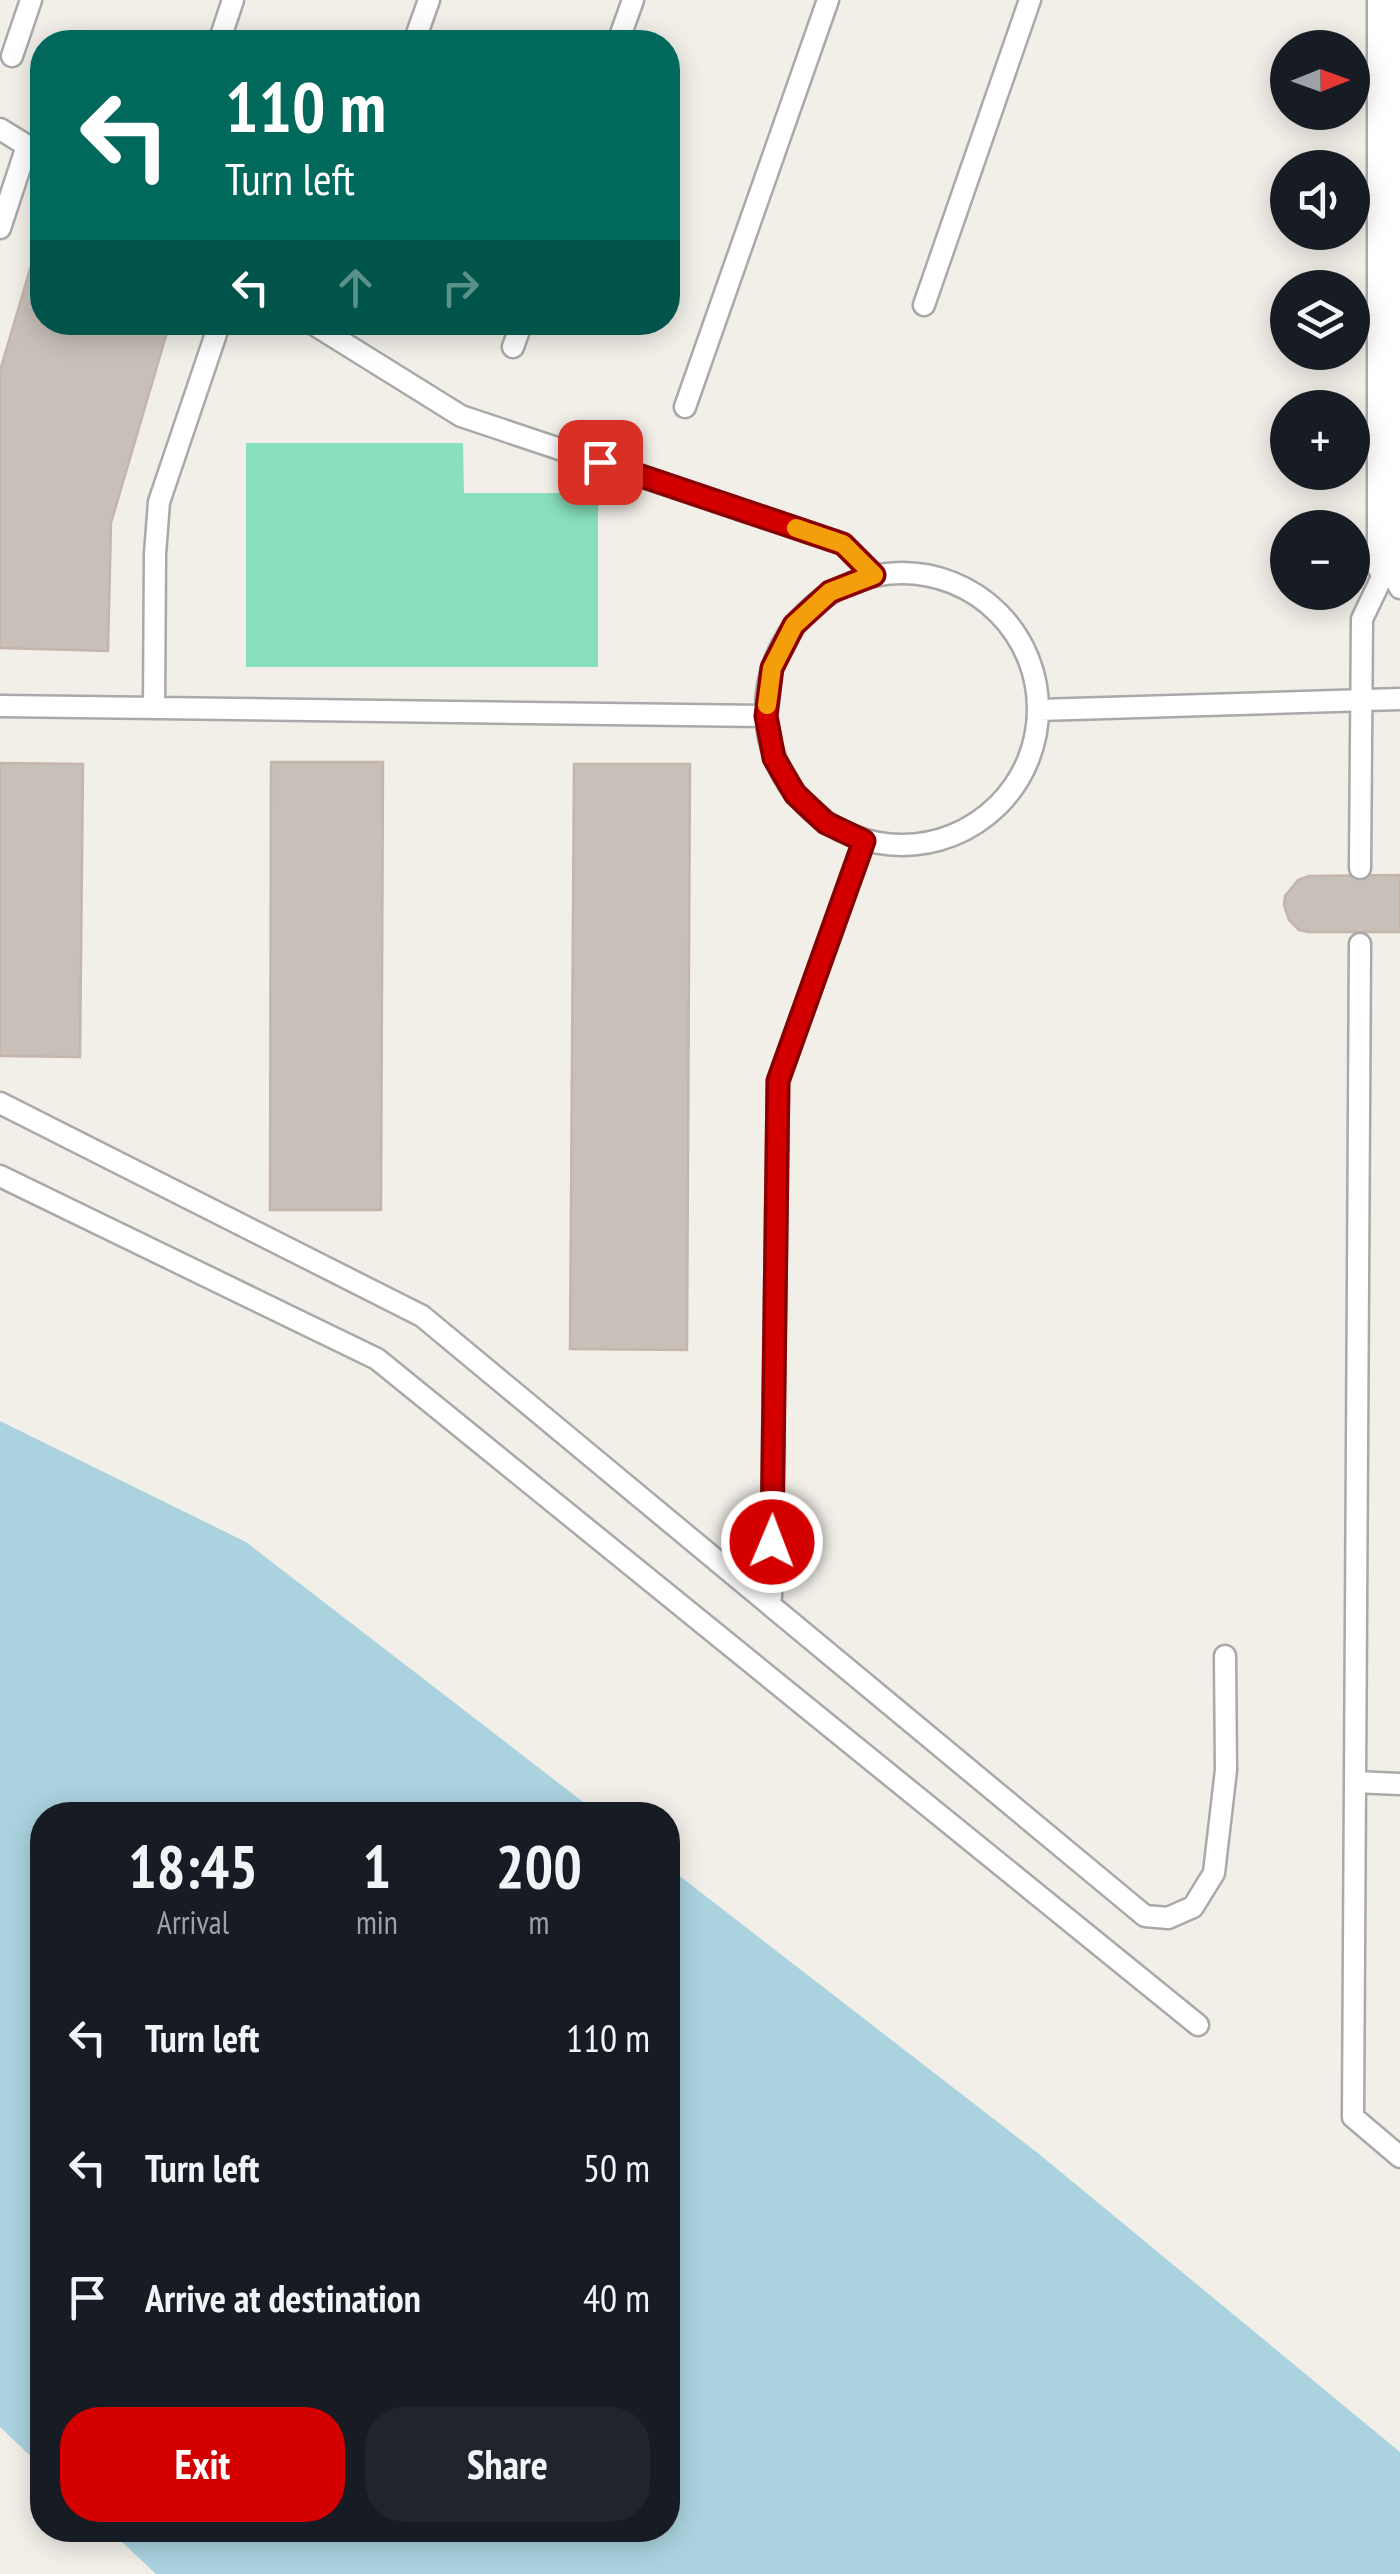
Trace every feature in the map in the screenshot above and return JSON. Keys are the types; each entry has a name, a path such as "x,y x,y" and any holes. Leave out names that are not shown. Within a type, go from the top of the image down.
{"street":[{"path":"1388,0 1394,576"}],"lane":[{"path":"12,56 31,0"},
{"path":"223,30 233,0"},
{"path":"418,30 429,0"},
{"path":"622,30 633,0"},
{"path":"685,407 828,0"},
{"path":"924,305 1030,0"},
{"path":"0,129 30,147"},
{"path":"0,228 30,161"},
{"path":"154,708 159,502 216,335"},
{"path":"331,335 460,416 843,544 874,575"},
{"path":"513,348 518,335"},
{"path":"923,573 968,589 1006,620 1030,662 1039,710 1032,752 1020,777 984,819 946,839 906,846 864,841 826,823 795,794 774,758 766,716 772,668 794,625 830,592 874,575 923,573"},
{"path":"1360,868 1362,618 1394,576"},
{"path":"1039,710 1400,699"},
{"path":"0,706 766,716"},
{"path":"771,1597 778,1081 864,841"},
{"path":"1360,944 1353,2118 1400,2157"},
{"path":"0,1104 422,1316 1145,1916 1168,1918 1193,1907 1214,1873 1226,1770 1225,1656"},
{"path":"0,1176 377,1359 1198,2025"},
{"path":"1355,1782 1400,1784"}],"green space":[{"path":"246,443 463,443 464,493 598,493 598,667 246,667"}],"water":[{"path":"0,1421 246,1542 583,1802 30,1802 30,2456 0,2427"},
{"path":"680,1876 1039,2154 1400,2452 1400,2574 156,2574 122,2542 680,2542"}],"building":[{"path":"30,269 30,335 166,335 111,523 108,651 0,648 0,371"},
{"path":"271,762 383,762 381,1210 270,1210"},
{"path":"0,763 83,764 80,1057 0,1056"},
{"path":"574,764 690,764 687,1350 570,1349"},
{"path":"1400,875 1400,932 1299,930 1289,920 1284,905 1285,896 1298,880 1309,876"}],"slow traffic":[{"path":"767,705 772,668 794,625 830,592 874,575 843,544 796,528"}],"route":[{"path":"600,462 843,544 874,575 830,592 794,625 772,668 766,716 774,758 795,794 826,823 864,841 778,1081 772,1542"}]}
